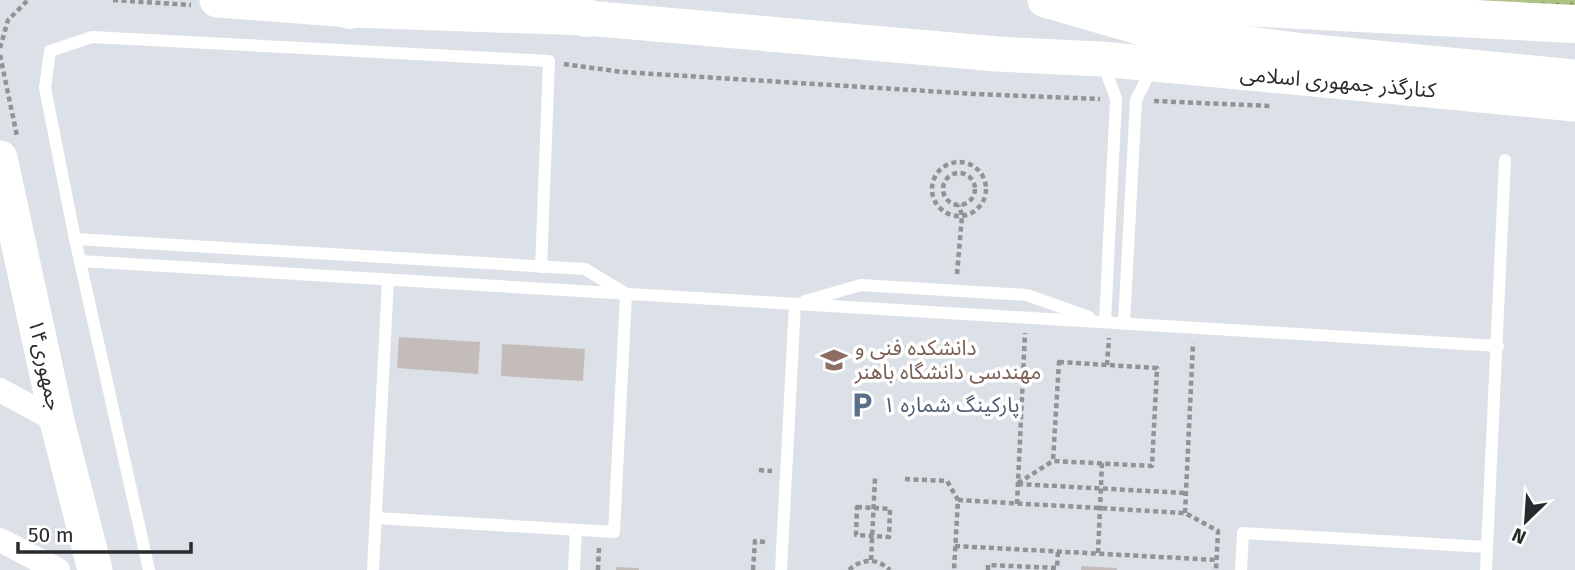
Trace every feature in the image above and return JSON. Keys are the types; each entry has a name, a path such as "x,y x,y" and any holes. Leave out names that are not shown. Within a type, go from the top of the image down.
{"main road":[{"path":"546,0 587,18"},
{"path":"1103,0 1575,24"}],"street":[{"name":"کنارگذر جمهوری اسلامی","path":"217,0 587,18 983,53 1101,59 1575,104"},
{"path":"1045,0 1159,33 1305,51 1575,77"},
{"name":"جمهوری۱۴","path":"1,164 57,421 94,570"},
{"path":"0,390 57,421"},
{"path":"0,540 58,570"}],"lane":[{"path":"149,570 75,239 45,88 50,51 92,37 549,61 541,267"},
{"path":"1101,59 1116,99 1107,323"},
{"path":"1124,324 1136,100 1154,64"},
{"path":"1486,570 1505,160"},
{"path":"75,239 585,269 626,294"},
{"path":"80,261 1498,346"},
{"path":"373,570 388,280"},
{"path":"795,304 861,285 1027,295 1107,323"},
{"path":"376,518 614,533 626,294"},
{"path":"781,570 795,304"},
{"path":"574,570 576,530"},
{"path":"1241,570 1243,533 1487,547"}],"path":[{"path":"0,48 8,20 28,0"},
{"path":"549,61 622,72 975,94 1116,99"},
{"path":"1136,100 1273,107"},
{"path":"953,163 972,166 982,175 986,188 979,207 962,216 942,211 932,194 936,174 953,163"},
{"path":"958,173 968,176 975,189 972,198 959,205 950,202 943,190 949,177 958,173"},
{"path":"955,291 962,216 959,205"},
{"path":"1017,504 1027,318"},
{"path":"1107,323 1107,365"},
{"path":"1185,513 1194,328"},
{"path":"1018,484 1054,461 1153,466 1157,368 1059,362 1054,461"},
{"path":"1098,553 1102,463"},
{"path":"871,561 875,478"},
{"path":"905,479 947,481 958,500 954,570"},
{"path":"1018,484 1185,493"},
{"path":"958,500 1185,513 1218,531 1216,570"},
{"path":"858,507 874,508 890,509 889,537 856,535 858,507"},
{"path":"753,570 755,541"},
{"path":"955,546 1217,560"},
{"path":"988,570 988,565 1057,568 1058,551"},
{"path":"849,570 863,561 880,562 890,570"}],"green space":[{"path":"1381,0 1575,0 1575,11"}],"building":[{"path":"399,337 480,342 478,374 397,368"},
{"path":"502,344 585,349 583,381 501,376"},
{"path":"1081,566 1117,568 1117,570 1081,570"},
{"path":"616,567 639,568 639,570 616,570"}],"place":[{"name":"دانشکده فنی و مهندسی دانشگاه باهنر","path":"834,360"},
{"name":"پارکینگ شماره ۱","path":"862,405"}]}
